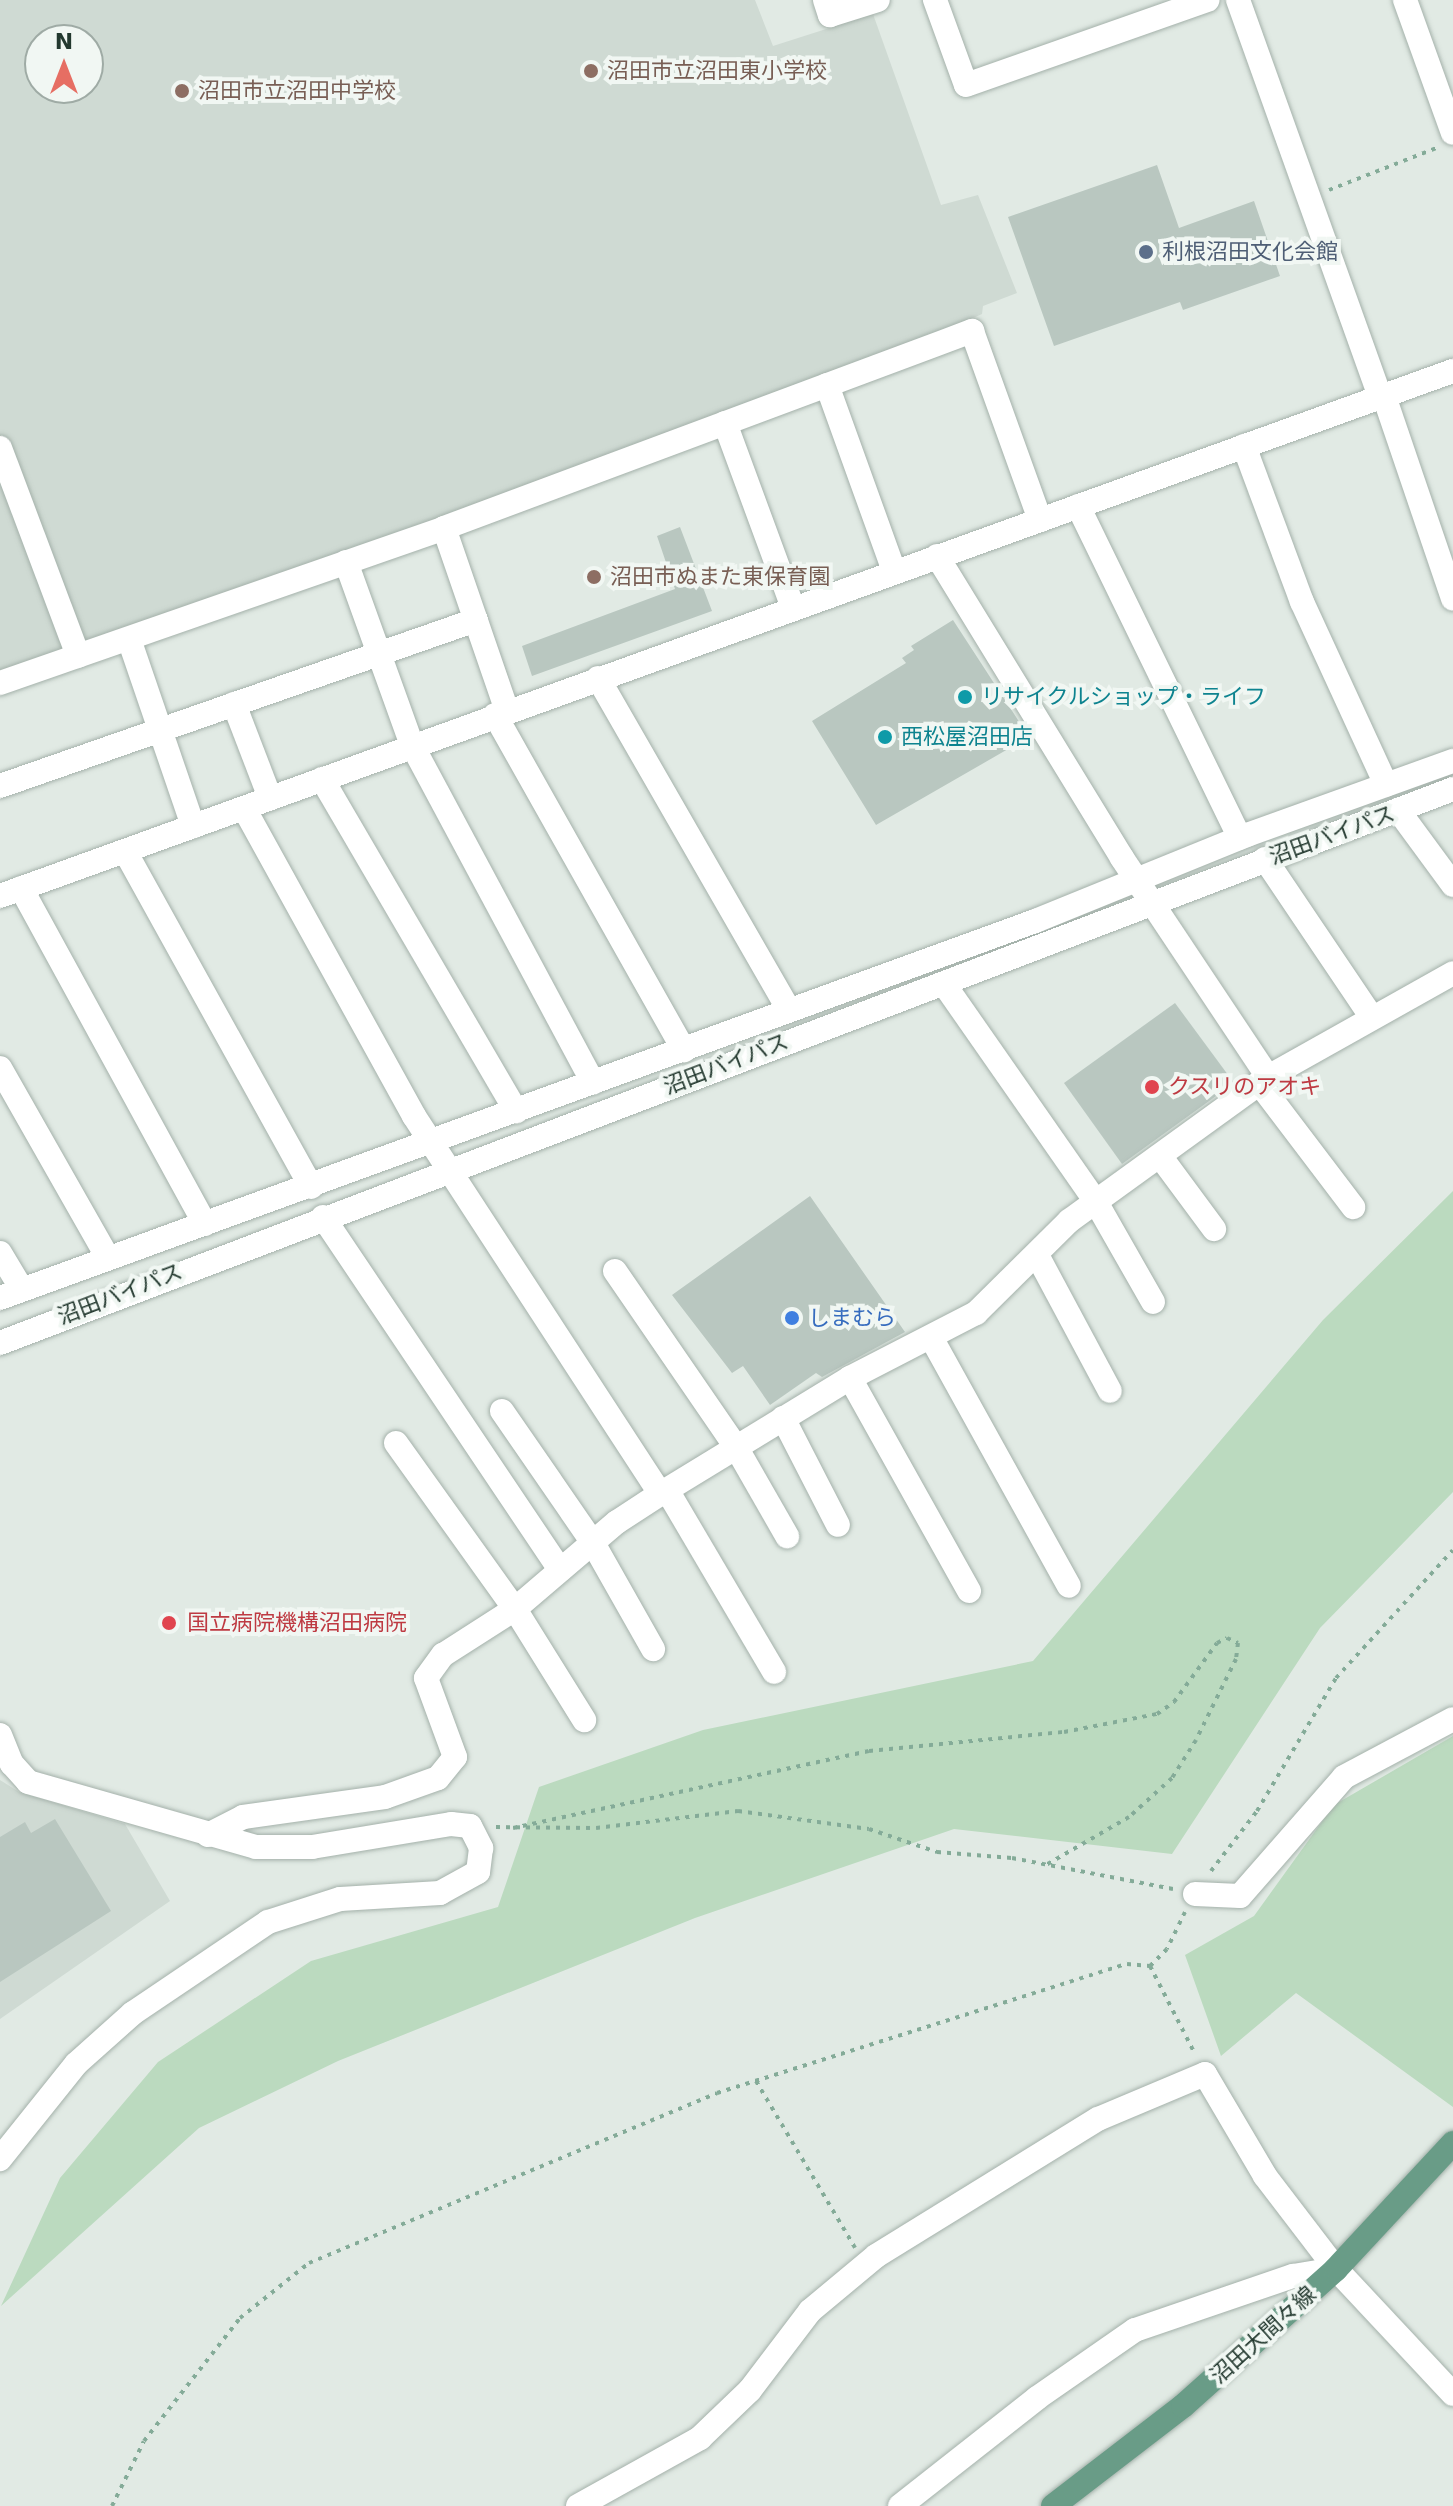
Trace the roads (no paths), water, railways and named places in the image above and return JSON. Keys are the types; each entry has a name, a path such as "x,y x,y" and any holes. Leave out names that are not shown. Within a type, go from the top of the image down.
{"main road":[{"name":"沼田大間々線","path":"1065,2503 1183,2406 1336,2269 1453,2143"}],"street":[{"path":"825,0 830,15 878,0"},
{"path":"935,0 966,85 1194,2"},
{"path":"1238,0 1453,599"},
{"path":"1405,0 1446,140"},
{"path":"0,683 444,528 972,331 1040,520"},
{"path":"205,1224 11,892 1453,371"},
{"path":"827,385 894,571"},
{"path":"725,423 793,608"},
{"path":"1244,446 1302,602 1386,785"},
{"path":"0,448 78,656"},
{"path":"1078,506 1240,838"},
{"path":"444,528 476,620 501,713 684,1050"},
{"path":"937,556 1263,1080 1353,1207"},
{"path":"346,562 412,745 593,1083"},
{"path":"0,786 476,620"},
{"path":"129,639 193,826"},
{"path":"598,678 789,1010"},
{"path":"234,704 270,798"},
{"name":"沼田バイパス","path":"11,1293 684,1050 1240,838 1453,761"},
{"path":"322,779 516,1111"},
{"name":"沼田バイパス","path":"0,1343 448,1169 1453,789"},
{"path":"244,808 431,1143 664,1492 774,1672"},
{"path":"1398,810 1453,885"},
{"path":"125,851 311,1187"},
{"path":"1265,859 1371,1016"},
{"path":"208,1835 243,1817 385,1797 438,1778 455,1757 429,1695 431,1664 515,1609 593,1543 664,1492 850,1378 932,1339 976,1313 1096,1202 1263,1080 1371,1016 1453,973"},
{"path":"944,984 1096,1202 1153,1302"},
{"path":"0,1068 108,1258"},
{"path":"1160,1156 1214,1229"},
{"path":"323,1217 560,1570"},
{"path":"0,1253 11,1293"},
{"path":"1037,1255 1110,1391"},
{"path":"615,1271 736,1447 787,1536"},
{"path":"932,1339 1069,1586"},
{"path":"850,1378 969,1591"},
{"path":"502,1411 593,1543 653,1649"},
{"path":"783,1418 838,1525"},
{"path":"396,1443 515,1609 584,1720"},
{"path":"1195,1894 1240,1896 1344,1777 1453,1719"},
{"path":"0,1735 4,1766 28,1782 256,1847 312,1847 451,1824 470,1826 481,1848 478,1872 460,1886 400,1898 340,1899 268,1922 133,2013 76,2064 0,2159"},
{"path":"578,2506 700,2438 750,2390 810,2311 865,2264 1098,2119 1205,2074 1265,2176 1336,2269 1453,2394"},
{"path":"900,2506 1037,2398 1135,2330 1293,2276 1336,2269"}],"place":[{"name":"沼田市立沼田東小学校","path":"591,71"},
{"name":"沼田市立沼田中学校","path":"182,91"},
{"name":"利根沼田文化会館","path":"1146,252"},
{"name":"沼田市ぬまた東保育園","path":"594,577"},
{"name":"リサイクルショップ・ライフ","path":"965,697"},
{"name":"西松屋沼田店","path":"885,737"},
{"name":"クスリのアオキ","path":"1152,1087"},
{"name":"しまむら","path":"792,1318"},
{"name":"国立病院機構沼田病院","path":"169,1623"}]}
